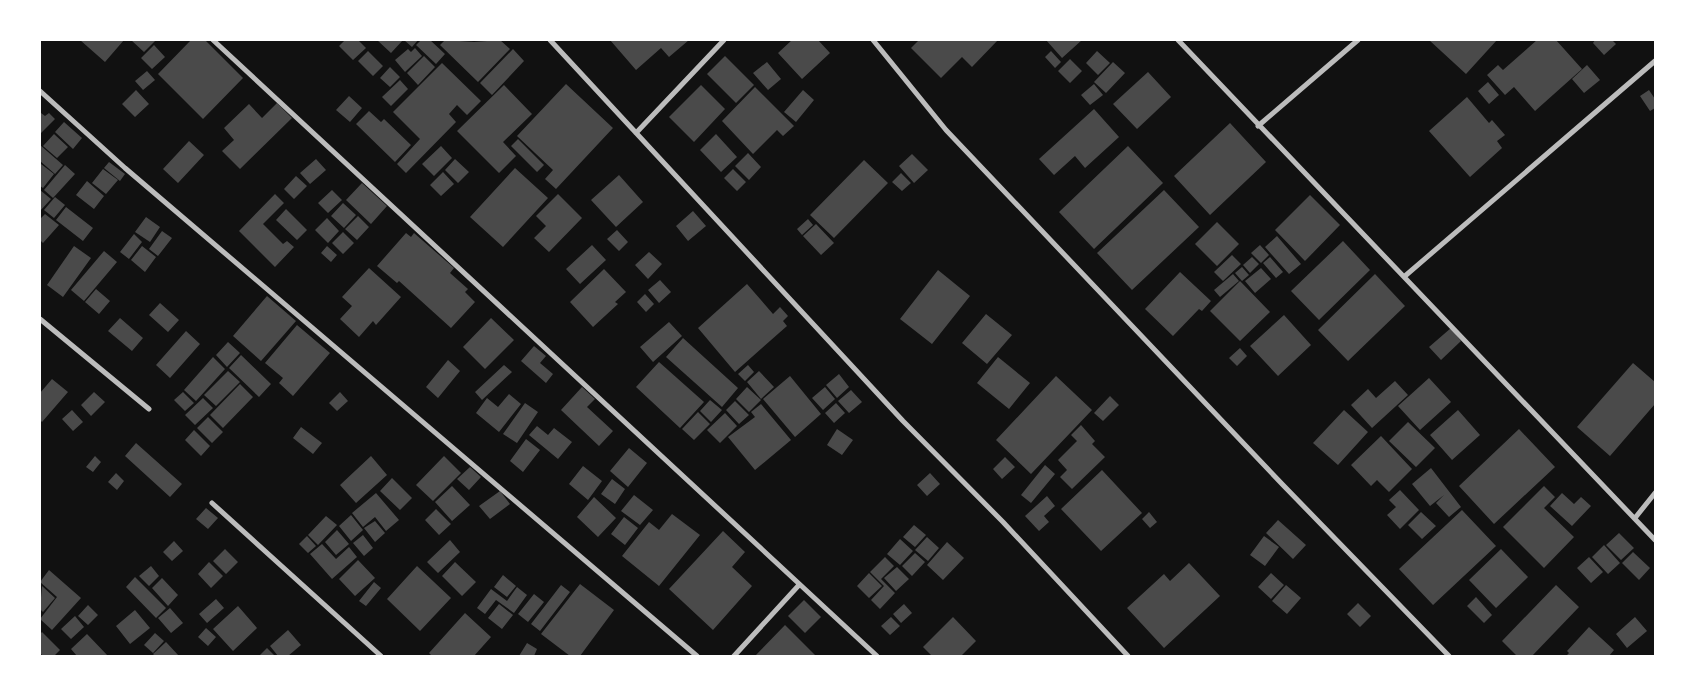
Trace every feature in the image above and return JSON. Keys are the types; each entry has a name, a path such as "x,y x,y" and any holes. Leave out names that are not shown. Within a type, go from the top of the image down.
{"street":[{"path":"213,40 877,656"},
{"path":"550,40 896,414 1003,522 1128,656"},
{"path":"636,133 724,40"},
{"path":"873,40 946,130 1283,485 1449,656"},
{"path":"1178,40 1655,540"},
{"path":"1258,126 1358,40"},
{"path":"1405,276 1655,61"},
{"path":"40,91 140,181 697,656"},
{"path":"40,319 149,408"},
{"path":"1635,518 1655,493"},
{"path":"212,503 381,656"},
{"path":"734,656 799,585"}],"building":[{"path":"80,40 124,40 105,62"},
{"path":"131,40 156,40 144,52"},
{"path":"191,40 205,40 243,78 203,119 158,74"},
{"path":"345,40 358,40 366,48 353,60 339,46"},
{"path":"377,40 403,40 391,53"},
{"path":"404,40 418,40 412,47"},
{"path":"421,40 430,40 445,54 436,64 416,45"},
{"path":"445,40 474,42 500,40 510,49 478,82 440,45"},
{"path":"610,40 689,40 669,57 661,48 636,70"},
{"path":"792,40 818,40 830,53 802,79 778,53"},
{"path":"919,40 998,40 972,67 962,57 941,78 911,48"},
{"path":"1046,40 1082,40 1062,58"},
{"path":"1429,40 1497,40 1466,74"},
{"path":"1537,40 1556,40 1582,69 1535,111 1514,87 1505,95 1487,75 1498,65 1503,70"},
{"path":"1595,40 1612,40 1616,44 1604,55 1593,43"},
{"path":"154,45 165,57 152,69 141,58"},
{"path":"415,48 422,56 405,72 395,60 408,49 411,52"},
{"path":"513,49 524,61 492,95 480,83"},
{"path":"368,51 383,66 373,76 358,61"},
{"path":"1051,51 1061,62 1055,68 1045,57"},
{"path":"1097,51 1110,63 1098,75 1086,63"},
{"path":"424,56 435,67 418,85 407,73"},
{"path":"725,56 754,85 736,103 707,74"},
{"path":"1070,59 1082,71 1070,83 1058,71"},
{"path":"767,62 781,79 768,90 753,73"},
{"path":"1113,62 1125,73 1106,93 1094,82"},
{"path":"442,63 481,101 467,115 457,105 449,114 456,122 406,173 397,164 420,139 393,112"},
{"path":"1587,65 1600,80 1584,93 1572,79"},
{"path":"390,67 400,77 390,87 380,78"},
{"path":"147,71 155,80 143,90 135,81"},
{"path":"1148,72 1171,97 1137,129 1113,104"},
{"path":"400,80 408,89 391,106 382,97"},
{"path":"1488,82 1499,95 1489,104 1478,91"},
{"path":"566,84 613,128 556,189 545,179 553,170 517,136"},
{"path":"1094,84 1103,95 1090,105 1081,95"},
{"path":"504,85 532,114 503,142 516,156 499,173 457,131"},
{"path":"701,85 725,109 694,142 669,117"},
{"path":"755,87 794,126 783,136 777,130 753,154 722,121"},
{"path":"136,90 149,104 135,117 122,104"},
{"path":"803,90 814,100 796,122 784,112"},
{"path":"1649,90 1655,99 1655,108 1650,111 1640,96"},
{"path":"349,96 362,108 350,122 336,110"},
{"path":"1467,97 1489,123 1492,120 1505,135 1497,141 1502,148 1470,177 1429,131"},
{"path":"277,103 292,118 240,169 222,151 234,140 224,128 249,104 262,118"},
{"path":"1094,109 1119,137 1085,168 1075,156 1054,175 1039,159"},
{"path":"369,111 381,122 384,119 411,145 395,162 356,124"},
{"path":"41,113 45,116 49,113 55,119 40,134"},
{"path":"64,122 82,138 73,149 55,132"},
{"path":"1230,123 1266,162 1210,215 1174,176"},
{"path":"54,134 68,147 57,158 43,146"},
{"path":"716,134 737,157 721,172 700,150"},
{"path":"518,139 544,165 537,172 511,146"},
{"path":"189,141 204,155 178,183 163,169"},
{"path":"40,145 63,165 55,174 40,161"},
{"path":"441,146 452,158 434,176 422,164"},
{"path":"1128,146 1163,183 1094,249 1059,212"},
{"path":"748,153 761,167 749,180 735,166"},
{"path":"912,154 928,170 914,183 899,166"},
{"path":"316,159 326,170 310,184 300,173"},
{"path":"455,159 469,172 458,183 445,170"},
{"path":"864,160 888,183 834,238 810,215"},
{"path":"109,162 125,174 120,181 104,168"},
{"path":"41,164 54,174 43,188 40,186"},
{"path":"65,165 75,174 53,198 44,190"},
{"path":"515,168 548,198 503,247 470,217"},
{"path":"103,169 118,180 106,194 92,183"},
{"path":"733,169 746,182 737,191 724,178"},
{"path":"443,172 454,184 441,196 430,185"},
{"path":"901,173 911,183 902,191 892,182"},
{"path":"619,175 643,202 616,227 591,200"},
{"path":"296,176 307,186 294,199 284,189"},
{"path":"87,181 104,196 94,209 76,195"},
{"path":"362,183 387,206 371,224 346,200"},
{"path":"40,190 51,199 40,211"},
{"path":"332,190 342,200 328,213 318,203"},
{"path":"1164,190 1199,227 1132,290 1097,253"},
{"path":"275,194 284,203 263,224 283,244 287,241 294,247 275,267 239,231"},
{"path":"558,194 582,218 549,252 534,238 546,226 536,216"},
{"path":"1310,195 1340,225 1305,261 1275,230"},
{"path":"55,197 65,205 54,218 44,210"},
{"path":"343,203 356,215 344,228 331,216"},
{"path":"66,207 93,228 83,241 56,220"},
{"path":"286,209 307,230 297,240 276,220"},
{"path":"693,211 706,226 688,241 676,226"},
{"path":"45,214 59,225 43,243 40,240 40,219"},
{"path":"358,216 369,227 357,240 345,229"},
{"path":"146,217 160,227 150,242 135,232"},
{"path":"327,218 339,231 328,243 315,230"},
{"path":"808,219 813,225 802,235 797,229"},
{"path":"1217,222 1239,244 1217,266 1195,244"},
{"path":"816,224 834,243 821,255 803,236"},
{"path":"617,230 628,242 619,251 607,239"},
{"path":"162,231 172,238 158,256 149,249"},
{"path":"343,232 354,243 343,254 332,243"},
{"path":"406,233 411,237 414,233 454,268 450,273 468,289 465,292 475,302 451,328 399,281 397,283 377,266"},
{"path":"134,234 142,242 129,259 120,252"},
{"path":"1277,236 1301,264 1289,274 1265,247"},
{"path":"1343,241 1370,270 1319,320 1291,291"},
{"path":"592,245 606,260 580,284 566,269"},
{"path":"1260,245 1269,255 1261,263 1251,253"},
{"path":"74,246 91,258 63,297 47,285"},
{"path":"142,246 156,257 145,272 131,260"},
{"path":"327,246 337,255 331,262 321,253"},
{"path":"104,251 117,262 84,301 71,290"},
{"path":"649,252 662,264 648,279 635,265"},
{"path":"1232,255 1241,264 1223,281 1214,272"},
{"path":"1252,257 1259,264 1250,273 1243,265"},
{"path":"1270,257 1283,272 1276,278 1263,263"},
{"path":"1242,267 1249,275 1242,281 1235,273"},
{"path":"369,268 401,297 376,325 373,321 359,337 340,319 352,306 342,297"},
{"path":"1261,268 1271,279 1255,293 1245,281"},
{"path":"604,269 626,292 615,302 618,304 593,327 570,302"},
{"path":"938,270 970,296 932,344 900,319"},
{"path":"1180,272 1211,301 1202,311 1199,309 1173,336 1145,309"},
{"path":"1233,274 1239,281 1220,297 1214,290"},
{"path":"1375,274 1405,306 1348,361 1318,330"},
{"path":"660,280 671,292 659,303 648,290"},
{"path":"1240,281 1270,312 1240,341 1210,311"},
{"path":"747,284 773,314 780,307 788,316 783,321 787,326 735,372 698,328"},
{"path":"96,289 110,301 99,314 85,302"},
{"path":"645,294 654,304 646,312 637,302"},
{"path":"267,296 296,321 261,361 233,336"},
{"path":"160,303 179,320 168,332 149,315"},
{"path":"986,314 1012,335 987,364 962,343"},
{"path":"1284,315 1311,345 1278,376 1250,346"},
{"path":"120,318 143,338 132,351 108,331"},
{"path":"491,318 514,340 485,369 463,347"},
{"path":"669,322 682,336 653,362 640,347"},
{"path":"297,325 330,353 293,396 279,383 283,378 265,363"},
{"path":"1451,328 1461,341 1441,360 1429,347"},
{"path":"186,331 200,344 170,378 156,365"},
{"path":"683,338 738,388 722,407 666,357"},
{"path":"228,342 240,353 227,367 216,355"},
{"path":"534,346 546,356 540,363 553,374 546,383 521,361"},
{"path":"1240,348 1247,356 1237,366 1229,358"},
{"path":"241,355 271,384 259,397 229,368"},
{"path":"213,357 225,369 196,401 184,390"},
{"path":"998,357 1030,383 1009,409 977,383"},
{"path":"448,360 460,371 438,398 426,387"},
{"path":"659,362 704,402 680,428 636,387"},
{"path":"1633,363 1655,382 1655,404 1610,456 1577,427"},
{"path":"504,365 512,372 482,400 475,392"},
{"path":"748,365 754,372 745,381 738,374"},
{"path":"228,371 240,382 216,406 204,395"},
{"path":"759,371 774,387 761,399 747,382"},
{"path":"839,374 849,387 837,398 826,385"},
{"path":"790,376 821,414 795,437 763,399"},
{"path":"1056,376 1092,410 1031,474 996,440"},
{"path":"1429,378 1451,402 1420,430 1398,406"},
{"path":"52,379 68,392 42,422 40,420 40,393"},
{"path":"1395,381 1408,395 1372,428 1351,405 1368,389 1376,398"},
{"path":"240,384 253,397 223,428 210,415"},
{"path":"582,387 595,399 587,407 613,431 599,446 561,410"},
{"path":"747,387 761,400 749,412 736,399"},
{"path":"825,387 835,399 823,410 812,398"},
{"path":"851,390 862,402 849,413 838,401"},
{"path":"94,392 105,402 91,416 81,405"},
{"path":"183,392 194,403 185,411 174,400"},
{"path":"340,392 348,401 337,411 329,403"},
{"path":"509,394 521,404 499,432 476,413 487,398 498,407"},
{"path":"1110,396 1119,405 1103,421 1094,413"},
{"path":"203,398 213,408 195,425 185,415"},
{"path":"710,400 722,410 711,422 700,411"},
{"path":"735,401 749,415 739,424 726,410"},
{"path":"525,403 538,412 517,443 503,434"},
{"path":"836,403 845,413 834,423 825,413"},
{"path":"761,404 791,440 755,470 728,437 755,417 751,412"},
{"path":"72,410 83,422 73,431 62,419"},
{"path":"1344,410 1368,432 1338,465 1313,443"},
{"path":"1458,410 1480,435 1452,460 1430,435"},
{"path":"698,412 710,424 694,440 682,429"},
{"path":"725,413 737,426 720,443 707,430"},
{"path":"208,417 223,432 212,443 197,428"},
{"path":"1408,422 1435,448 1416,467 1389,441"},
{"path":"1081,425 1095,441 1092,444 1105,457 1072,489 1060,477 1067,470 1058,460 1077,441 1071,435"},
{"path":"537,426 548,435 554,428 572,442 558,459 529,435"},
{"path":"301,427 322,443 313,454 293,438"},
{"path":"837,429 853,440 842,455 827,445"},
{"path":"1519,429 1555,467 1494,524 1459,486"},
{"path":"194,430 210,446 201,456 185,440"},
{"path":"1381,436 1412,469 1389,492 1377,480 1371,486 1351,465"},
{"path":"526,439 540,450 523,472 510,461"},
{"path":"136,443 182,484 170,497 125,456"},
{"path":"629,448 647,463 628,487 610,471"},
{"path":"95,456 101,462 93,472 86,467"},
{"path":"371,456 387,475 356,503 340,485"},
{"path":"444,456 461,473 433,501 416,485"},
{"path":"1005,457 1015,467 1002,479 993,469"},
{"path":"1045,465 1055,474 1031,503 1021,495"},
{"path":"583,466 602,481 588,500 569,484"},
{"path":"470,467 481,477 469,490 457,479"},
{"path":"1431,468 1461,507 1449,517 1436,503 1444,495 1430,506 1412,484"},
{"path":"1102,470 1142,513 1101,551 1061,509"},
{"path":"116,473 124,481 117,490 108,482"},
{"path":"930,473 940,484 927,496 917,485"},
{"path":"392,478 412,498 400,510 380,491"},
{"path":"612,479 625,489 615,504 601,494"},
{"path":"452,486 470,505 452,521 435,502"},
{"path":"1544,486 1555,497 1544,508 1574,537 1544,568 1503,527"},
{"path":"1400,490 1419,510 1400,529 1387,515 1396,507 1389,500"},
{"path":"500,491 510,504 490,519 479,506"},
{"path":"376,493 399,520 386,531 375,517 363,527 352,513"},
{"path":"1562,493 1574,504 1581,497 1591,506 1572,526 1550,506"},
{"path":"634,495 653,510 640,525 621,511"},
{"path":"1047,496 1055,506 1044,516 1049,522 1039,531 1025,516"},
{"path":"594,497 616,518 598,537 577,517"},
{"path":"206,508 218,518 208,529 196,519"},
{"path":"436,509 451,524 439,535 425,520"},
{"path":"1462,510 1496,546 1433,605 1399,569"},
{"path":"1149,512 1157,522 1150,528 1142,519"},
{"path":"1421,512 1436,526 1422,539 1408,525"},
{"path":"672,514 700,535 659,586 622,556 649,522 659,530"},
{"path":"351,515 363,530 351,541 339,526"},
{"path":"326,516 337,525 318,545 308,535"},
{"path":"624,517 638,528 625,545 611,534"},
{"path":"1278,520 1306,545 1293,559 1266,533"},
{"path":"375,521 385,533 375,542 364,528"},
{"path":"914,525 926,535 915,547 903,537"},
{"path":"337,530 349,544 336,555 325,542"},
{"path":"723,531 745,552 732,567 752,586 713,630 669,589"},
{"path":"1619,533 1634,548 1621,560 1606,545"},
{"path":"363,535 373,548 364,556 353,543"},
{"path":"307,536 316,546 308,553 299,544"},
{"path":"1264,536 1279,547 1265,566 1250,555"},
{"path":"927,537 939,548 928,561 915,550"},
{"path":"900,539 913,551 900,565 887,554"},
{"path":"450,540 460,552 438,573 427,562"},
{"path":"174,541 183,551 172,561 163,552"},
{"path":"947,542 964,558 943,580 927,565"},
{"path":"322,544 336,559 349,547 357,557 332,579 310,554"},
{"path":"1604,545 1620,563 1608,574 1592,557"},
{"path":"225,549 238,562 226,574 213,561"},
{"path":"1501,549 1528,577 1496,608 1469,580"},
{"path":"1633,552 1650,568 1639,580 1622,563"},
{"path":"915,553 925,562 912,576 902,566"},
{"path":"885,557 894,566 881,579 895,593 880,609 871,600 884,586 870,572"},
{"path":"1589,557 1603,572 1591,583 1577,568"},
{"path":"358,560 375,578 355,596 339,579"},
{"path":"209,562 223,576 211,588 198,574"},
{"path":"455,562 476,582 462,596 442,576"},
{"path":"1189,563 1220,596 1164,648 1127,608 1164,574 1170,581"},
{"path":"151,566 159,576 149,586 139,576"},
{"path":"417,566 451,598 420,631 387,599"},
{"path":"897,567 909,579 896,591 884,578"},
{"path":"49,570 81,598 52,630 40,619 57,597 40,582"},
{"path":"869,573 882,586 869,598 857,586"},
{"path":"1271,573 1284,585 1271,599 1258,587"},
{"path":"503,575 516,586 507,597 494,587"},
{"path":"135,577 166,608 156,618 126,587"},
{"path":"162,578 178,595 168,606 152,588"},
{"path":"374,582 381,588 366,606 359,601"},
{"path":"580,584 614,610 580,656 570,656 541,634"},
{"path":"561,585 570,592 540,631 531,624"},
{"path":"1286,585 1301,598 1287,614 1272,601"},
{"path":"1556,585 1579,607 1532,656 1517,656 1502,641"},
{"path":"42,586 55,598 43,612 40,609"},
{"path":"517,587 527,595 514,613 496,600 485,614 477,608 491,589 507,601"},
{"path":"534,594 544,602 528,622 518,614"},
{"path":"1476,597 1492,615 1484,623 1467,606"},
{"path":"216,599 224,608 207,623 199,614"},
{"path":"804,600 821,617 805,633 788,616"},
{"path":"1358,603 1371,616 1360,627 1347,614"},
{"path":"499,604 513,615 502,629 488,618"},
{"path":"904,604 912,613 901,623 893,614"},
{"path":"88,605 98,615 88,625 78,616"},
{"path":"238,606 257,628 233,651 213,629"},
{"path":"170,608 183,623 171,633 158,618"},
{"path":"135,610 150,628 130,644 116,626"},
{"path":"465,613 491,637 474,656 432,656 429,653"},
{"path":"75,616 84,627 71,639 61,629"},
{"path":"891,617 900,626 890,635 881,626"},
{"path":"953,617 976,641 961,656 932,656 923,647"},
{"path":"1635,617 1647,631 1627,648 1616,634"},
{"path":"785,625 816,656 755,656"},
{"path":"1589,627 1614,650 1609,656 1566,656 1569,653 1567,651"},
{"path":"206,628 216,637 208,646 198,637"},
{"path":"288,630 301,645 288,656 278,656 270,646"},
{"path":"42,632 60,650 54,656 43,656 40,653 40,634"},
{"path":"155,633 164,641 153,653 144,645"},
{"path":"87,634 108,656 77,656 71,649"},
{"path":"166,642 179,656 155,656 153,654"},
{"path":"527,643 537,649 534,656 519,656"},
{"path":"267,648 275,656 259,656"}]}
